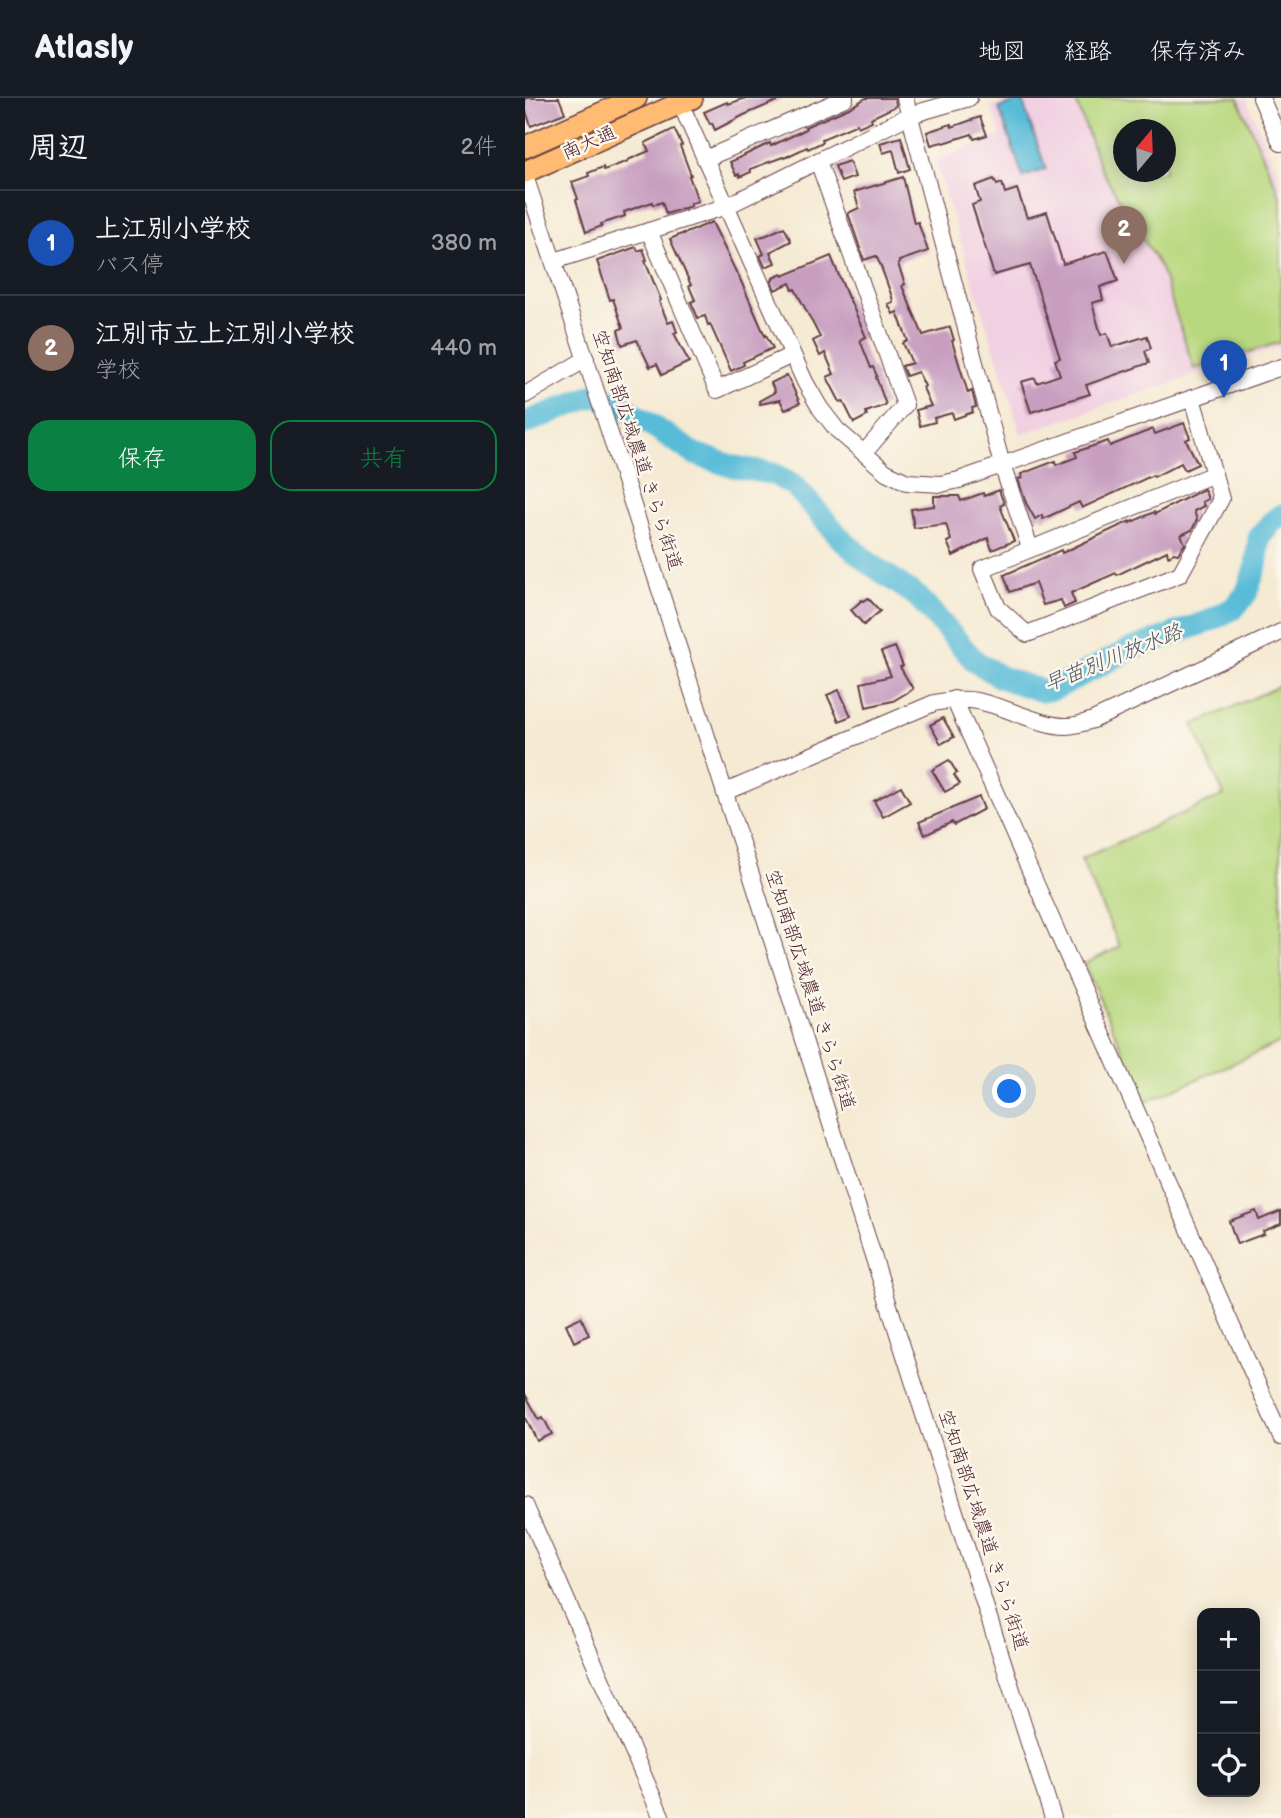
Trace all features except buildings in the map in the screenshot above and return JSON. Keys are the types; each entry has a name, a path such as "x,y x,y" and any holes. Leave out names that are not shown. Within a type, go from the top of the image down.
{"main road":[{"name":"南大通","path":"525,147 636,98"},
{"name":"南大通","path":"525,174 684,100"}],"street":[{"path":"705,159 845,98"},
{"path":"905,98 1002,465 1030,548"},
{"path":"554,261 727,206 910,115 969,98"},
{"path":"1261,98 1281,143"},
{"path":"684,100 705,159 804,383 837,430 886,472 907,482 941,484 1281,367"},
{"path":"818,161 905,405 864,453"},
{"name":"空知南部広域農道 きらら街道","path":"525,174 1053,1818"},
{"path":"649,231 717,390 792,355"},
{"path":"525,395 586,359"},
{"path":"1192,398 1221,499 1180,574 1027,634 998,608 982,569 1213,474"},
{"path":"725,792 935,703 954,699 977,700 1064,726 1078,725 1281,632"},
{"path":"954,699 1281,1437"},
{"path":"525,1505 662,1818"}],"shaded area":[{"path":"1020,98 1246,98 1281,181 1281,346 1021,434 935,161 1001,135 991,106"}],"green space":[{"path":"1075,98 1238,98 1281,198 1281,342 1194,369 1161,269 1101,169"},
{"path":"1281,685 1281,1042 1146,1102 1084,964 1120,947 1081,859 1224,795 1193,725"}],"water":[{"path":"1022,100 1046,169 1023,177 999,108"}],"waterway":[{"name":"早苗別川放水路","path":"525,423 595,395 624,407 695,454 731,466 774,474 795,486 842,540 869,563 918,597 974,660 1000,677 1042,691 1054,689 1129,650 1209,621 1234,608 1246,594 1256,566 1259,538 1281,515"}],"place":[{"name":"江別市立上江別小学校","path":"1124,264"},
{"name":"上江別小学校","path":"1224,398"}]}
